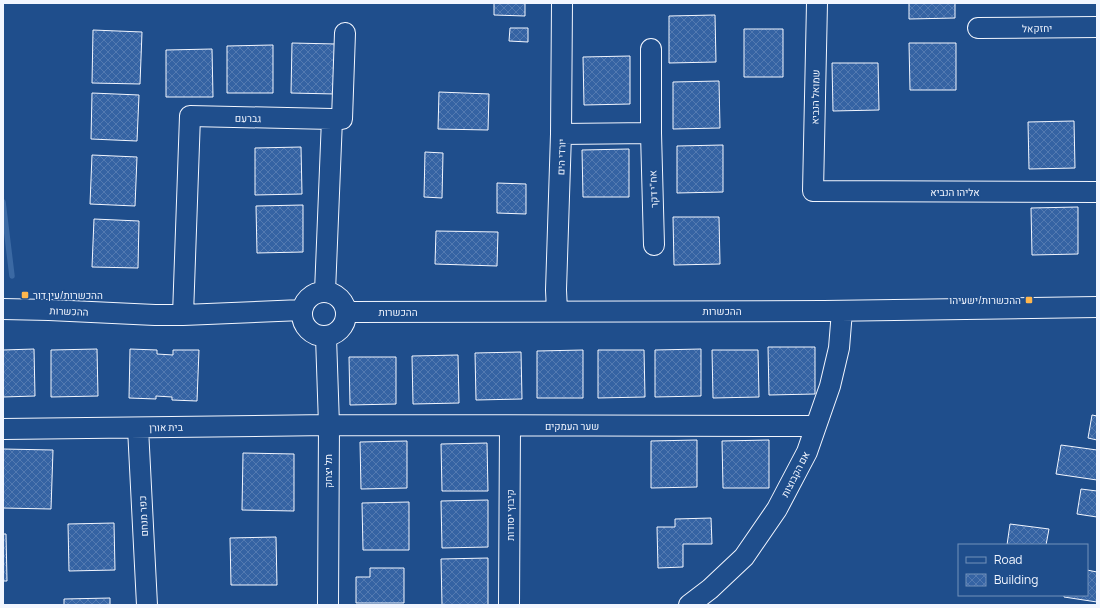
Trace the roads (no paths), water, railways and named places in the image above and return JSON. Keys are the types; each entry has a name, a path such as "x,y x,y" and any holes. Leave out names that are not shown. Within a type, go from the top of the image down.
{"street":[{"name":"יורדי הים","path":"557,311 562,3"},
{"name":"שמואל הנביא","path":"813,191 817,3"},
{"name":"יחזקאל","path":"978,28 1097,27"},
{"path":"324,292 332,119 342,119 345,33"},
{"name":"אח\"י דקר","path":"651,49 651,133 654,245"},
{"name":"גברעם","path":"183,315 190,116 332,119"},
{"path":"561,134 651,133"},
{"name":"אליהו הנביא","path":"813,191 1097,192"},
{"path":"318,292 324,292 330,292 340,298 346,307 345,322 340,330 331,336 326,337 317,336 309,331 302,319 304,304 312,295 318,292"},
{"name":"ההכשרות","path":"346,312 842,311 1097,307"},
{"name":"ההכשרות","path":"3,309 155,315 302,310"},
{"name":"אם הקבוצות","path":"689,605 710,589 744,557 777,509 807,452 830,386 840,348 842,311"},
{"name":"תל יצחק","path":"326,337 328,425 328,605"},
{"name":"שער העמקים","path":"328,425 816,426"},
{"name":"בית אורן","path":"3,429 328,425"},
{"name":"קיבוץ יסודות","path":"509,605 510,426"},
{"name":"כפר מנחם","path":"138,428 147,605"}],"waterway":[{"path":"3,202 12,276"}],"place":[{"name":"ההכשרות/עין דור","path":"25,295"},
{"name":"ההכשרות/ישעיהו","path":"1029,300"}]}
